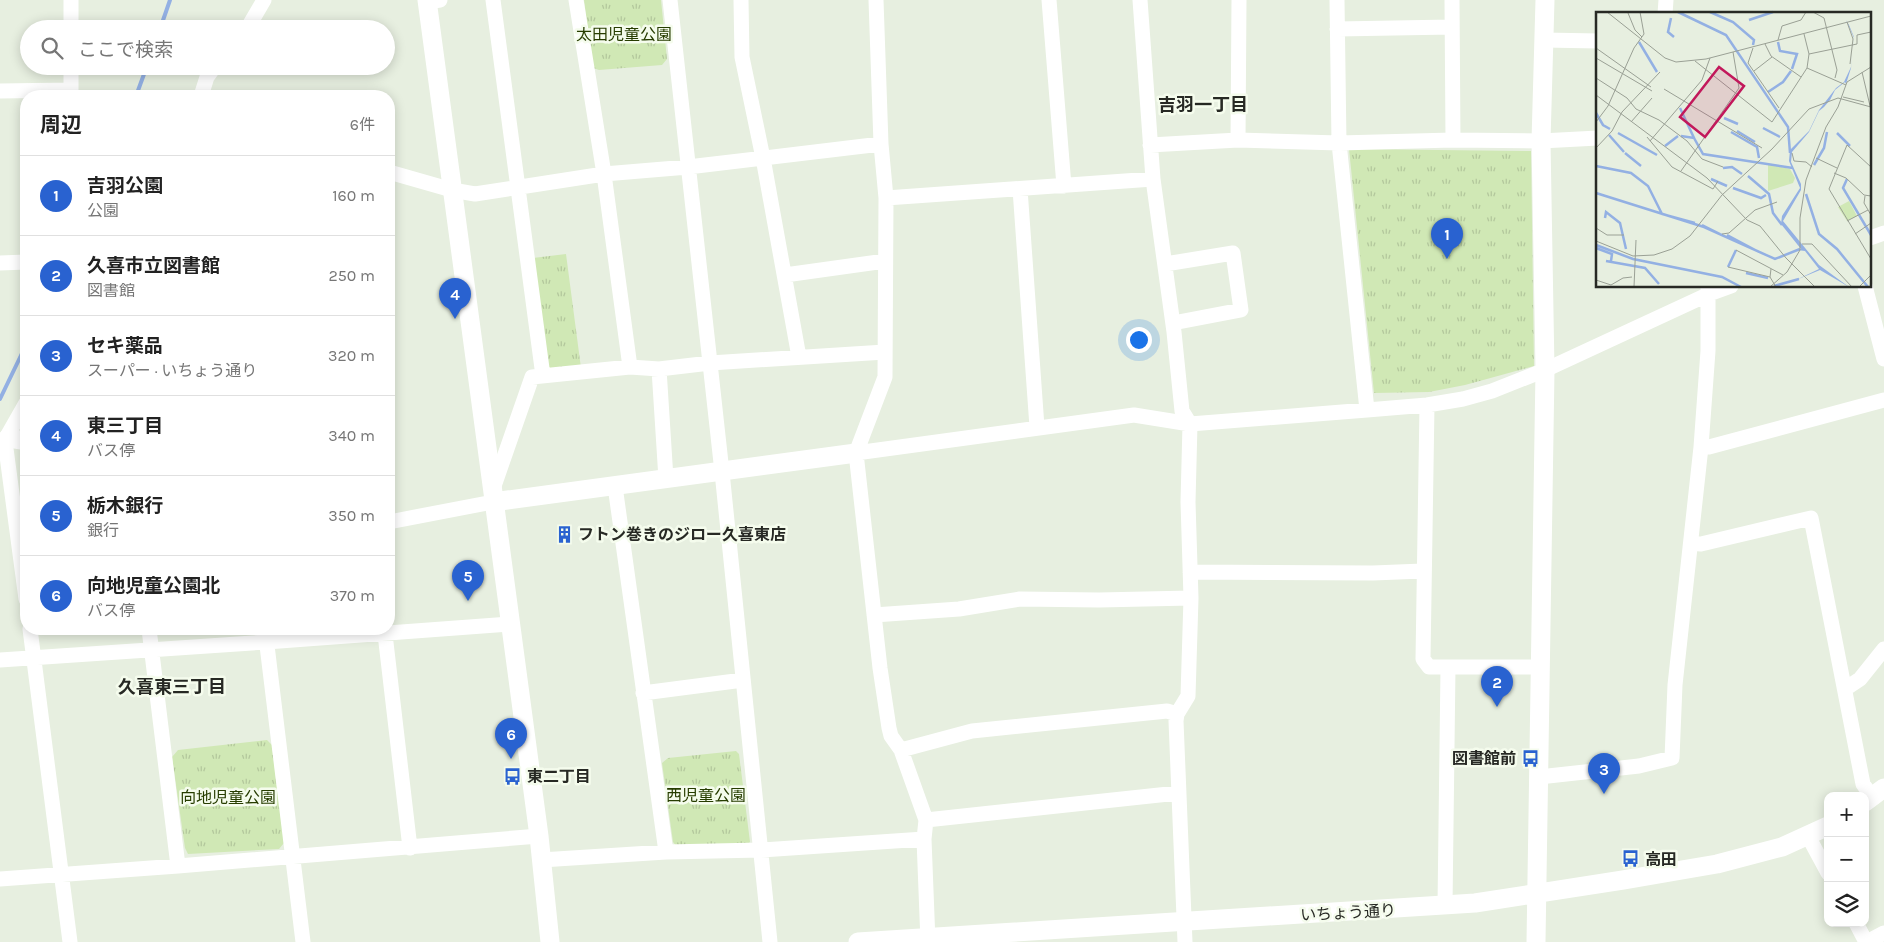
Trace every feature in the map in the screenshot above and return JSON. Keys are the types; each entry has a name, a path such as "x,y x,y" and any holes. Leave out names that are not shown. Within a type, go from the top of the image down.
{"street":[{"path":"71,0 71,20"},
{"path":"253,20 264,0"},
{"path":"493,0 543,376"},
{"path":"576,0 604,174 630,367"},
{"path":"670,0 722,472 770,942"},
{"path":"741,0 742,57 764,158 799,357"},
{"path":"876,0 880,144 886,198 885,377 856,452 889,728 891,736 901,750 926,820 924,839 928,940"},
{"path":"1049,0 1064,186"},
{"path":"1140,0 1152,180 1173,323 1182,411 1190,424 1188,696 1176,721 1185,942"},
{"path":"1238,140 1239,0"},
{"path":"1337,0 1339,143 1367,410"},
{"path":"1452,0 1454,140"},
{"path":"1536,942 1545,370 1541,141 1545,0"},
{"path":"432,1 452,190 539,836 550,942"},
{"path":"1338,29 1452,27"},
{"path":"1544,40 1596,41"},
{"path":"71,75 71,90"},
{"path":"203,90 208,75"},
{"path":"0,91 20,92"},
{"path":"1150,146 1238,140 1339,143 1454,140 1541,141 1596,138"},
{"path":"395,174 452,190 475,194 604,174 688,167 880,144"},
{"path":"886,198 1152,180"},
{"path":"1020,188 1037,427"},
{"path":"1872,237 1884,233"},
{"path":"1164,264 1233,253 1241,310 1173,323"},
{"path":"784,276 885,261"},
{"path":"0,263 20,262"},
{"path":"1866,288 1884,359"},
{"path":"395,521 492,497 615,486 1134,415 1190,424 1427,405 1463,399 1492,391 1545,370 1708,290 1708,351 1701,447 1675,685 1672,758 1639,766 1539,777"},
{"path":"492,497 532,377 630,367 659,369 710,363 885,352"},
{"path":"659,369 666,479"},
{"path":"1701,447 1709,447 1884,400"},
{"path":"1427,405 1423,659 1429,667 1540,667"},
{"path":"20,414 4,443 20,556"},
{"path":"4,443 20,442"},
{"path":"615,486 666,852"},
{"path":"1691,544 1701,544 1810,518 1863,784 1874,796"},
{"path":"1190,572 1372,574 1423,571"},
{"path":"874,615 959,609 1020,599 1190,598"},
{"path":"395,633 510,624"},
{"path":"31,635 70,942"},
{"path":"150,635 178,866"},
{"path":"0,660 151,649 266,636 326,635"},
{"path":"385,635 410,848"},
{"path":"266,636 303,942"},
{"path":"1845,689 1860,679 1884,649"},
{"path":"1445,906 1448,667"},
{"path":"643,693 743,680"},
{"path":"901,750 972,732 1167,711 1178,714"},
{"path":"926,820 1178,794"},
{"name":"いちょう通り","path":"858,942 928,940 1445,906 1508,899 1717,864 1757,855 1824,828"},
{"path":"0,879 410,848 539,836"},
{"path":"1808,836 1824,866"},
{"path":"540,860 666,852 760,850 924,839"},
{"path":"1858,927 1866,942 1884,933"}],"green space":[{"name":"太田児童公園","path":"584,0 661,0 667,59 662,65 599,70 593,68"},
{"path":"1349,149 1531,151 1534,366 1465,385 1429,392 1374,393"},
{"path":"566,254 581,368 550,370 546,363 533,258"},
{"name":"向地児童公園","path":"267,740 272,745 284,843 279,849 188,854 185,848 172,757 178,750"},
{"name":"西児童公園","path":"736,751 739,754 750,842 747,845 677,847 673,842 662,763 668,758"}],"waterway":[{"path":"163,20 170,0"},
{"path":"138,90 144,75"},
{"path":"0,399 20,357"}],"place":[{"name":"吉羽公園","path":"1447,259"},
{"name":"東三丁目","path":"455,319"},
{"name":"フトン巻きのジロー久喜東店","path":"564,534"},
{"name":"栃木銀行","path":"468,601"},
{"name":"久喜市立図書館","path":"1497,707"},
{"name":"図書館前","path":"1530,758"},
{"name":"向地児童公園北","path":"511,759"},
{"name":"東二丁目","path":"513,776"},
{"name":"セキ薬品","path":"1604,794"},
{"name":"高田","path":"1631,859"}],"district":[{"name":"吉羽一丁目","path":"1203,105"},
{"name":"久喜東三丁目","path":"172,687"}]}
